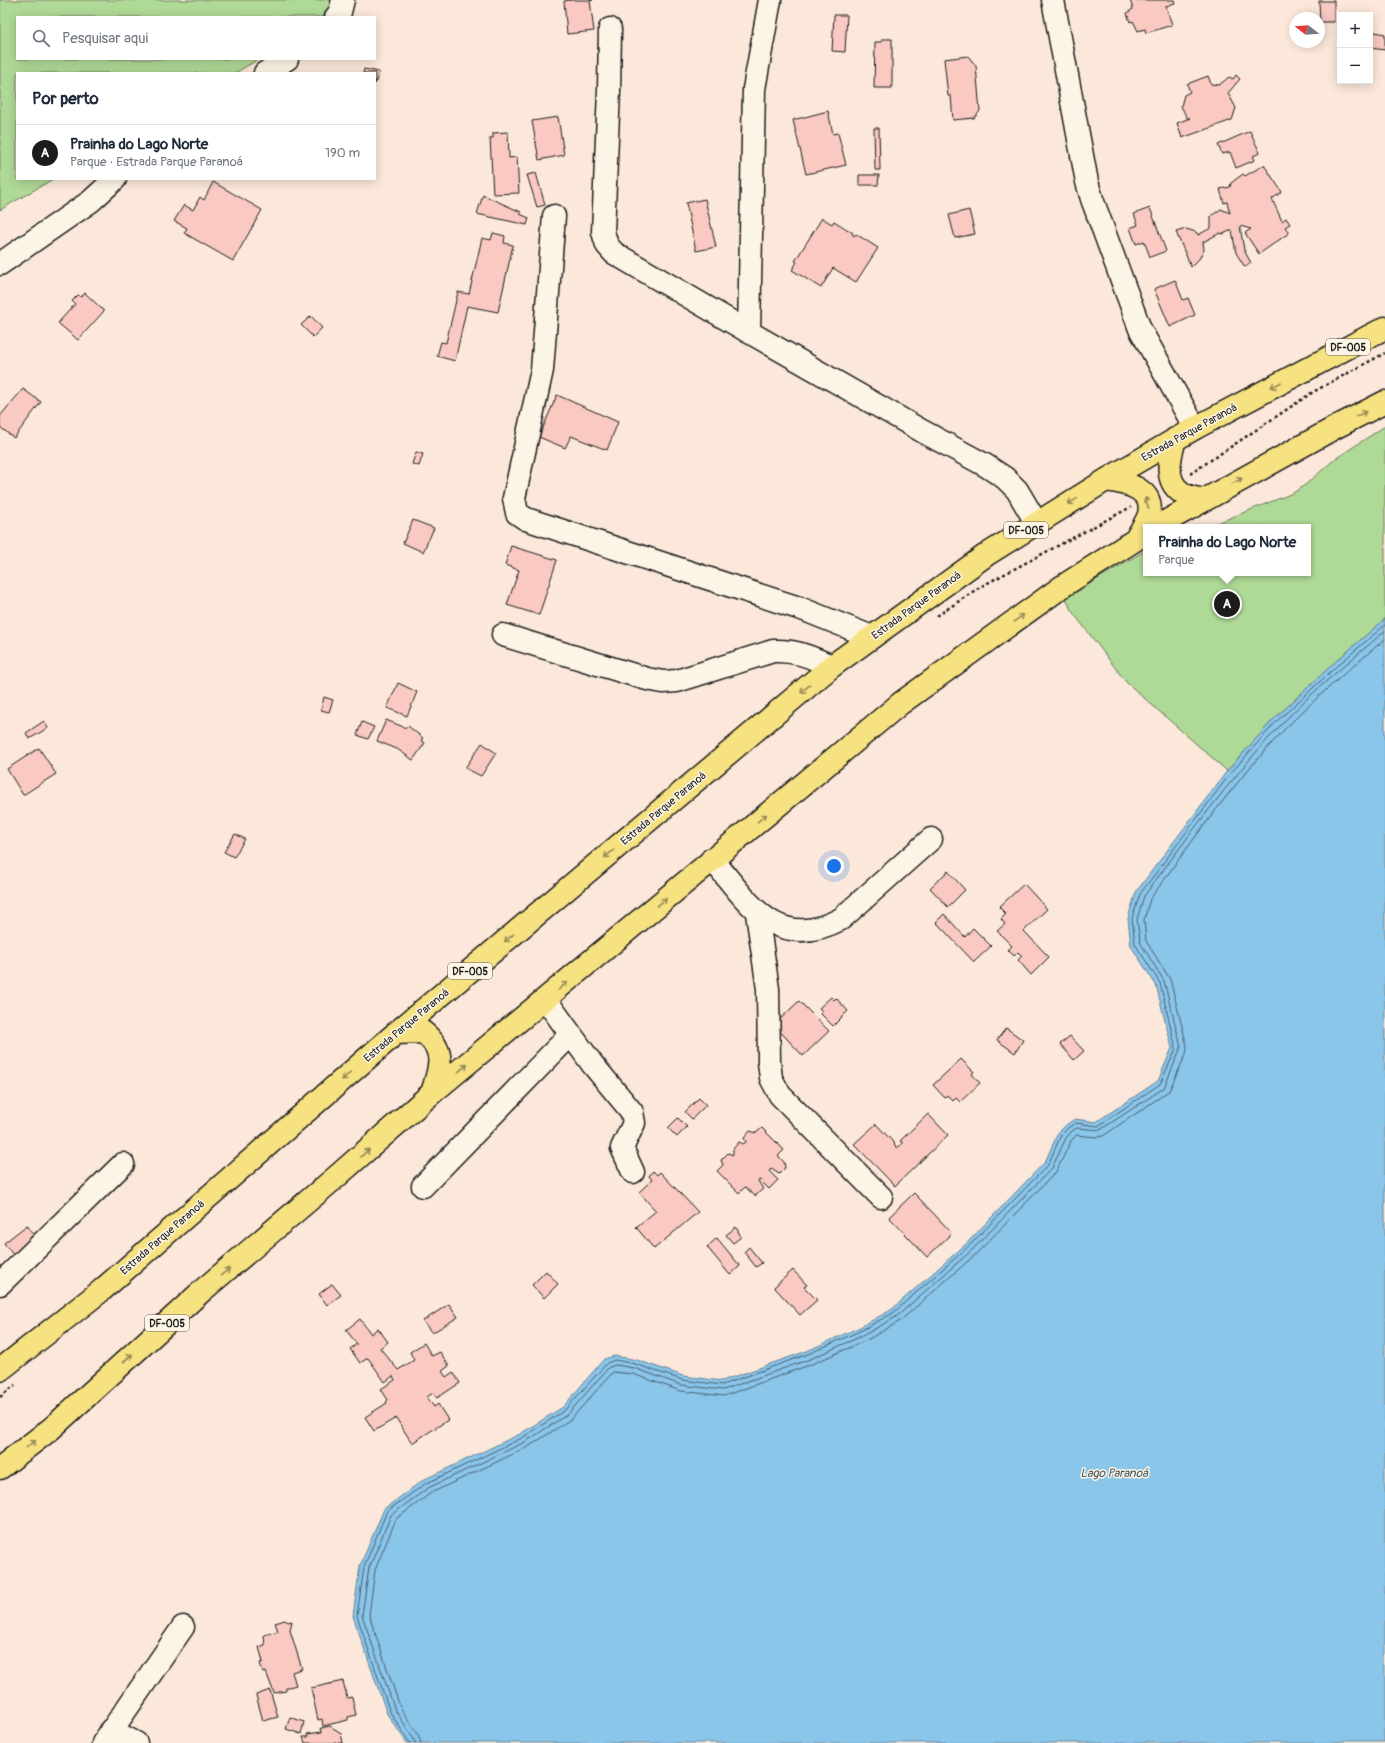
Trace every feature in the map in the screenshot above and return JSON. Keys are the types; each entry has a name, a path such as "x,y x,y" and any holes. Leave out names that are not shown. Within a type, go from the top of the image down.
{"main road":[{"name":"Estrada Parque Paranoá","path":"0,1370 102,1290 396,1033 832,666 986,555 1106,480 1195,428 1385,328"},
{"path":"1161,524 1338,426 1385,402"},
{"path":"1175,439 1169,462 1170,478 1174,485 1182,493 1203,500"},
{"path":"1106,480 1123,482 1136,486 1147,499 1150,506 1145,524"},
{"name":"DF-005","path":"0,1468 52,1428 203,1290 432,1093 546,1000 712,859 901,703 1063,586 1141,536"},
{"path":"396,1033 423,1032 434,1041 439,1054 440,1070 432,1093"}],"street":[{"path":"337,16 340,12 343,0"},
{"path":"749,332 754,89 770,0"},
{"path":"1053,0 1084,167 1092,199 1140,329 1195,428"},
{"path":"610,29 609,106 603,232 607,246 614,253 749,332 922,431 985,465 1004,478 1017,490 1037,524"},
{"path":"267,72 285,60"},
{"path":"0,264 91,201 114,180"},
{"path":"554,216 542,370 514,498 517,514 526,519 802,609 872,637"},
{"path":"503,635 646,679 663,682 677,681 773,651 788,650 800,652 832,666"},
{"path":"712,859 757,913 767,921 803,930 825,928 841,919 931,838"},
{"path":"757,913 768,989 769,1062 771,1078 780,1095 881,1196"},
{"path":"546,1000 570,1035 632,1112 634,1123 622,1148 622,1152 633,1172"},
{"path":"423,1186 570,1035"},
{"path":"0,1284 123,1164"},
{"path":"136,1743 107,1737 183,1627"}],"path":[{"path":"1174,485 1313,392 1385,352"},
{"path":"933,618 980,587 1147,499"},
{"path":"0,1397 20,1380"}],"green space":[{"path":"0,0 341,0 332,16 16,16 16,60 257,60 237,72 16,72 16,180 51,180 0,210"},
{"path":"1385,426 1385,619 1335,662 1273,720 1227,771 1126,682 1071,610 1066,598 1143,552 1143,576 1311,576 1311,524 1215,524 1293,493 1305,485 1335,459"}],"water":[{"name":"Lago Paranoá","path":"1385,619 1385,1743 407,1743 387,1714 353,1616 360,1566 384,1509 423,1480 520,1434 563,1407 604,1359 615,1356 637,1360 683,1376 722,1381 807,1351 860,1327 891,1310 966,1244 1045,1162 1058,1133 1067,1124 1075,1119 1096,1122 1158,1081 1172,1048 1156,985 1131,946 1128,918 1136,892 1227,771 1273,720 1335,662"}],"building":[{"path":"593,0 590,1 594,31 567,34 564,1"},
{"path":"1130,0 1174,0 1175,3 1166,6 1172,25 1146,33 1145,29 1138,31 1133,21 1130,22 1127,13 1133,9"},
{"path":"1319,1 1334,1 1334,22 1325,22 1325,12 1320,12"},
{"path":"834,15 847,15 845,52 832,51"},
{"path":"1373,32 1385,34 1385,50 1373,48"},
{"path":"882,39 892,39 892,88 874,88 875,42 882,42"},
{"path":"968,56 976,66 980,111 974,118 953,120 951,96 948,96 944,59"},
{"path":"364,69 379,72 377,82 376,72 363,72"},
{"path":"1236,75 1240,79 1228,93 1236,108 1232,120 1182,138 1177,123 1190,118 1187,118 1181,106 1184,95 1190,92 1187,84 1208,76 1211,84 1219,85 1229,77 1233,79"},
{"path":"828,111 833,134 838,133 846,165 806,174 793,120"},
{"path":"558,117 564,155 539,160 532,121"},
{"path":"874,128 879,128 880,170 875,170"},
{"path":"1250,131 1260,153 1253,156 1255,160 1236,168 1230,152 1222,154 1218,145"},
{"path":"508,132 509,158 517,157 519,193 493,194 490,138 493,138 493,133"},
{"path":"1264,165 1282,192 1272,199 1282,221 1286,218 1290,224 1285,227 1289,233 1259,254 1245,233 1251,229 1240,226 1244,250 1251,263 1245,267 1236,253 1232,230 1223,234 1220,233 1203,242 1204,250 1199,259 1191,267 1176,232 1186,229 1196,232 1198,235 1211,228 1211,216 1221,209 1230,213 1227,202 1224,203 1220,189 1230,187 1231,183 1243,174 1245,176"},
{"path":"536,173 545,205 537,207 527,175"},
{"path":"859,175 879,175 878,185 859,185"},
{"path":"213,182 262,210 233,261 184,233 187,228 174,221 184,205 193,210 200,197 204,200"},
{"path":"483,195 521,212 520,214 529,218 527,225 477,214"},
{"path":"705,199 716,247 696,251 686,203"},
{"path":"1150,208 1166,251 1150,257 1144,241 1136,244 1130,228 1138,225 1134,214"},
{"path":"969,210 975,234 955,238 949,215"},
{"path":"822,218 832,224 834,221 853,233 852,234 854,236 856,234 878,248 856,282 833,268 821,288 792,270 797,262 795,261"},
{"path":"493,233 505,236 504,243 513,245 498,312 467,306 455,361 437,356 441,342 446,343 458,292 469,294 482,238 491,240"},
{"path":"1175,280 1183,300 1188,298 1195,315 1170,327 1154,289"},
{"path":"85,293 104,311 78,340 58,323 75,304 72,301 78,295 81,297"},
{"path":"311,316 322,328 313,337 301,325"},
{"path":"23,389 41,402 14,438 0,427 0,416"},
{"path":"557,395 618,422 607,450 571,436 565,448 539,437"},
{"path":"416,452 423,454 419,466 412,464"},
{"path":"413,520 434,528 423,552 403,543"},
{"path":"511,546 557,560 539,615 507,605 519,570 505,565"},
{"path":"398,683 417,692 407,716 387,708"},
{"path":"324,697 333,700 329,712 321,710"},
{"path":"386,720 406,728 408,726 423,738 421,740 425,743 413,760 397,749 377,741"},
{"path":"44,721 48,728 29,739 26,733"},
{"path":"362,722 374,727 368,739 357,735"},
{"path":"482,743 496,753 481,776 465,768"},
{"path":"39,748 56,774 23,795 7,769"},
{"path":"235,834 245,839 234,857 224,852"},
{"path":"948,871 965,890 948,907 930,888"},
{"path":"1024,884 1047,909 1024,931 1049,957 1031,975 1018,960 1022,956 1018,952 1014,956 1008,950 1012,946 997,931 1005,924 1001,919 1006,914 999,907"},
{"path":"944,914 965,937 973,928 991,946 974,962 936,922"},
{"path":"831,997 834,1000 836,998 848,1011 833,1026 820,1013 822,1011 819,1008"},
{"path":"799,1001 829,1031 803,1056 774,1025"},
{"path":"1006,1028 1023,1040 1015,1053 997,1040"},
{"path":"1070,1036 1084,1051 1074,1060 1060,1044"},
{"path":"961,1059 974,1072 972,1074 980,1083 960,1102 956,1098 953,1101 947,1095 945,1098 933,1085"},
{"path":"699,1098 706,1105 692,1119 685,1112"},
{"path":"928,1114 948,1135 895,1186 854,1144 876,1124 897,1148 903,1143 900,1141"},
{"path":"678,1118 687,1127 677,1137 668,1128"},
{"path":"762,1128 784,1150 778,1156 784,1162 785,1168 779,1174 771,1169 769,1171 778,1180 769,1189 760,1180 758,1181 763,1189 755,1196 745,1187 739,1193 717,1171 723,1165 721,1160 728,1153 733,1155 733,1149 739,1142 743,1144 746,1142 744,1138 750,1131 756,1133"},
{"path":"653,1171 657,1175 660,1172 698,1212 654,1249 636,1227 656,1211 639,1192 652,1180 649,1176"},
{"path":"914,1193 952,1233 927,1257 889,1217"},
{"path":"27,1225 39,1243 17,1260 4,1243"},
{"path":"736,1227 741,1237 733,1243 726,1235"},
{"path":"717,1238 740,1266 730,1275 707,1247"},
{"path":"749,1247 762,1263 756,1267 744,1252"},
{"path":"793,1270 807,1285 804,1287 817,1300 800,1315 774,1287"},
{"path":"546,1271 558,1284 544,1298 532,1285"},
{"path":"332,1284 341,1295 327,1305 319,1294"},
{"path":"449,1304 458,1317 432,1333 423,1321"},
{"path":"360,1319 371,1334 378,1328 388,1342 380,1348 398,1370 414,1360 410,1352 424,1343 432,1356 440,1352 449,1366 442,1371 446,1377 453,1372 460,1383 437,1398 433,1393 427,1397 434,1407 438,1404 448,1420 412,1443 396,1418 374,1431 365,1417 387,1403 386,1402 388,1400 381,1389 395,1380 393,1376 385,1382 368,1358 360,1363 350,1349 357,1344 346,1330"},
{"path":"285,1620 288,1622 292,1621 290,1630 302,1669 292,1672 296,1685 286,1688 286,1691 274,1693 266,1672 263,1673 260,1663 263,1662 259,1647 265,1645 264,1635 278,1631 275,1623"},
{"path":"343,1681 347,1698 352,1697 356,1715 348,1717 348,1720 323,1726 322,1719 318,1720 311,1688"},
{"path":"270,1690 278,1717 263,1721 256,1695"},
{"path":"290,1717 304,1722 301,1734 286,1729"},
{"path":"330,1726 341,1733 343,1743 305,1743 303,1737 308,1737 307,1734 322,1732 321,1728"}],"place":[{"name":"Prainha do Lago Norte","path":"1227,604"}]}
